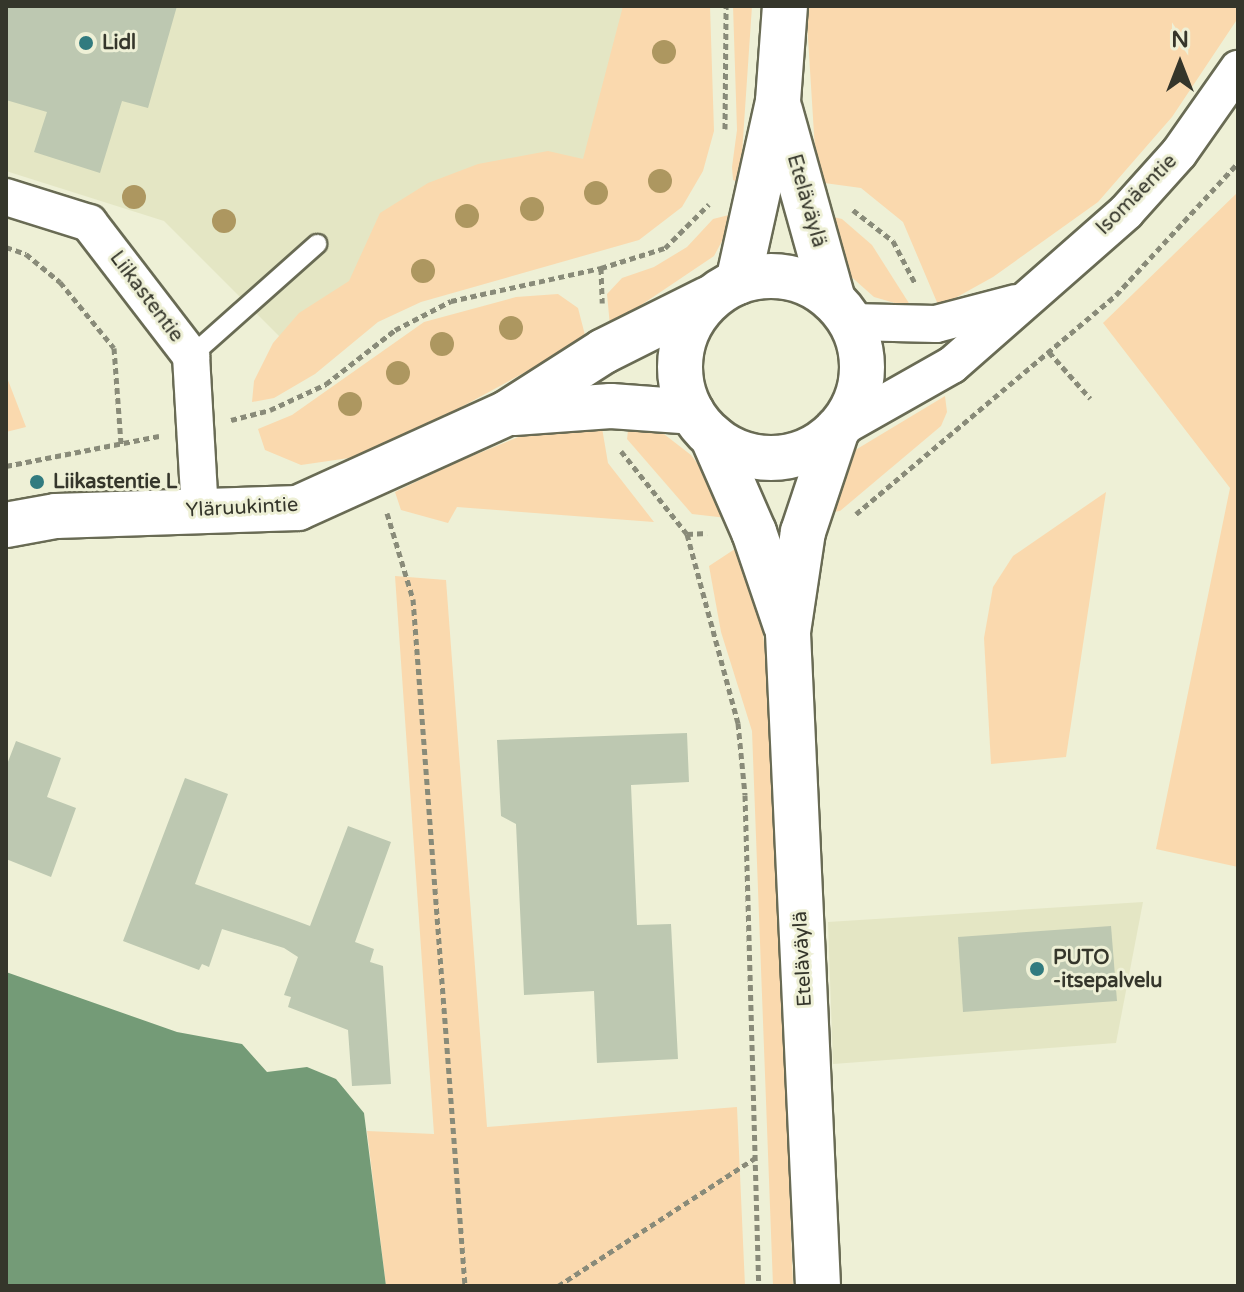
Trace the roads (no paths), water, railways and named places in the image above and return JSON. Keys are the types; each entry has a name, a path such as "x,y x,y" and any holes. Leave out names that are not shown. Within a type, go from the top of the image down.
{"main road":[{"name":"Eteläväylä","path":"723,291 778,101 785,6"},
{"name":"Eteläväylä","path":"778,101 842,311"},
{"path":"765,275 797,277 842,311 862,368 855,408 837,430 809,453 769,457 739,452 702,424 680,365 688,325 723,291 765,275"},
{"name":"Yläruukintie","path":"6,525 56,516 298,508 376,476 507,413 604,351 723,291"},
{"name":"Yläruukintie","path":"507,413 611,406 702,424"},
{"name":"Eteläväylä","path":"702,424 754,532 788,632"},
{"name":"Eteläväylä","path":"818,1286 788,632 803,532 837,430"}],"street":[{"name":"Isomäentie","path":"837,430 952,365 1017,303 1126,212 1179,153 1238,69"},
{"name":"Liikastentie","path":"6,197 89,223 191,356 200,510"},
{"name":"Isomäentie","path":"842,311 936,324 1017,303"}],"lane":[{"path":"191,356 317,244"}],"place":[{"name":"Lidl","path":"86,43"},
{"name":"Liikastentie L","path":"37,482"},
{"name":"PUTO -itsepalvelu","path":"1037,969"}]}
